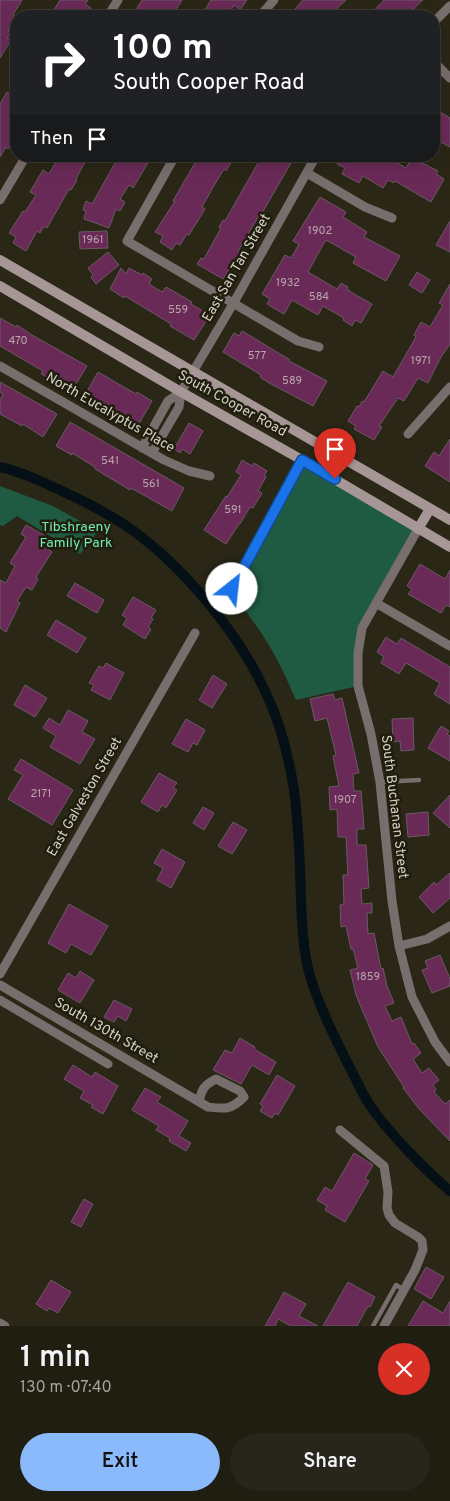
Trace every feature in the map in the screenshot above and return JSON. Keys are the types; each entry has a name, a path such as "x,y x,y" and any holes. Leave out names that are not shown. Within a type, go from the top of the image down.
{"main road":[{"name":"South Cooper Road","path":"0,260 450,520"},
{"name":"South Cooper Road","path":"0,286 450,547"},
{"path":"418,529 430,509"}],"street":[{"path":"265,10 274,0"},
{"path":"440,16 450,6"},
{"path":"440,68 450,78"},
{"path":"0,200 22,162"},
{"path":"173,162 127,241 298,341 319,346"},
{"name":"East San Tan Street","path":"152,454 179,407 181,392 192,372 234,304 313,162"},
{"path":"307,174 365,207 392,218"},
{"name":"North Eucalyptus Place","path":"0,366 152,454 189,471 210,476"},
{"path":"408,434 450,387"},
{"name":"East San Tan Street","path":"142,448 168,400 181,392"},
{"name":"South Buchanan Street","path":"418,529 362,628 358,653 358,686 371,734 380,782 392,901 399,946 412,998 436,1042 450,1062"},
{"path":"376,603 450,646"},
{"name":"East Galveston Street","path":"0,974 195,633"},
{"path":"399,946 428,939 450,926"},
{"name":"South 130th Street","path":"0,985 208,1107 226,1109 236,1105 244,1097 240,1091 216,1079 207,1083 199,1101"},
{"path":"0,1000 108,1064"},
{"path":"340,1130 384,1166 389,1215 395,1223 418,1236 422,1241 422,1250 415,1270 384,1326"},
{"path":"0,1323 5,1326"}],"lane":[{"path":"156,421 167,428"},
{"path":"224,604 302,460"},
{"path":"380,782 419,780"},
{"path":"373,1326 396,1286 404,1290"}],"green space":[{"path":"302,460 418,529 362,628 358,686 296,700 272,650 232,589"},
{"name":"Tibshraeny Family Park","path":"0,486 53,506 98,531 80,554 17,516 3,526 0,525"}],"building":[{"path":"0,0 22,0 16,10 10,10 10,27 8,30 10,34 7,38 10,42 0,58"},
{"path":"60,0 88,0 85,4 91,8 90,10 54,10"},
{"path":"142,0 182,0 176,10 136,10"},
{"path":"211,0 247,0 240,10 234,5 231,10 205,10"},
{"path":"303,0 346,0 335,10 294,10"},
{"path":"384,0 423,0 412,10 375,10"},
{"path":"7,92 10,94 10,146 8,149 6,147 0,157 0,104"},
{"path":"440,112 450,118 450,147 440,142"},
{"path":"56,162 85,162 77,180 71,190 69,189 47,228 44,226 40,233 37,231 26,251 13,243 16,237 9,233 36,195 30,192 43,170 49,174"},
{"path":"116,162 148,162 133,188 129,185 120,199 125,202 120,211 116,209 109,228 84,219 86,211 83,210 86,201 92,204"},
{"path":"196,162 231,162 226,171 224,169 212,189 202,207 205,209 189,235 187,234 180,245 176,243 172,250 160,242 163,236 155,232 175,201 173,201"},
{"path":"259,162 292,162 223,279 197,264 201,258 204,259 221,228 219,227 223,220 225,221"},
{"path":"338,162 396,162 406,168 410,162 420,162 438,171 436,174 444,179 431,202 395,181 394,183 388,180 383,188 363,176 359,183 342,174 345,168 337,164"},
{"path":"320,197 346,212 343,217 367,232 364,237 400,256 386,281 353,263 356,257 326,240 308,272 337,289 341,283 354,294 372,304 361,323 355,320 352,326 343,320 344,318 323,306 318,315 292,300 284,314 267,304 270,299 262,294 285,255 291,258 299,244 293,241"},
{"path":"450,221 450,252 436,245"},
{"path":"107,231 108,248 80,249 79,232"},
{"path":"108,252 119,265 96,284 88,268"},
{"path":"121,268 126,274 129,268 142,275 143,273 152,279 149,284 162,292 166,287 210,315 194,340 125,296 124,298 110,289"},
{"path":"417,272 430,280 422,293 409,285"},
{"path":"450,284 450,344 443,353 428,383 418,378 404,401 398,398 379,426 382,427 374,440 354,429 356,426 348,421 357,406 359,407 362,401 364,402 383,371 393,377 416,337 414,335 421,322 430,327 443,305 439,303"},
{"path":"0,318 16,327 17,325 87,366 73,389 56,378 55,381 41,374 43,371 0,346"},
{"path":"242,331 289,361 327,381 313,406 271,384 260,377 261,375 223,352 234,333 239,336"},
{"path":"98,372 152,401 137,427 85,395"},
{"path":"0,382 57,414 43,437 23,424 22,426 0,414 0,400 3,394 0,392"},
{"path":"70,422 184,488 172,511 131,488 130,490 72,453 72,455 56,446"},
{"path":"189,423 203,431 190,454 182,449 180,453 174,449"},
{"path":"450,439 450,482 425,466 434,452 439,456"},
{"path":"242,460 252,466 254,463 267,471 264,476 266,477 258,491 262,493 253,508 250,507 226,544 204,530 241,475 236,472"},
{"path":"26,525 54,541 49,550 52,552 36,577 38,579 32,590 26,587 17,601 20,603 6,632 0,628 0,580 6,583 15,566 10,563 26,537 21,534"},
{"path":"420,564 445,579 450,570 450,607 446,605 441,613 408,594 412,589 407,586"},
{"path":"75,583 104,600 97,613 67,596"},
{"path":"133,597 156,610 148,627 151,629 145,639 123,625 127,618 122,615"},
{"path":"56,620 86,638 77,653 47,635"},
{"path":"386,637 397,644 401,638 450,667 450,704 434,694 440,683 406,663 399,674 381,663 384,657 377,652"},
{"path":"106,663 124,673 110,700 91,690 94,685 89,683 99,666 103,668"},
{"path":"213,675 227,684 212,708 199,700"},
{"path":"25,685 47,698 35,717 14,705"},
{"path":"333,694 335,700 342,698 359,773 353,774 354,791 361,791 364,829 357,829 357,845 366,845 369,888 361,889 362,904 372,903 372,913 367,913 368,934 374,933 381,969 383,968 387,986 394,1003 385,1006 392,1021 401,1017 412,1044 414,1043 421,1053 413,1059 422,1073 429,1068 439,1080 433,1085 436,1090 434,1092 445,1104 450,1100 450,1141 420,1110 403,1088 378,1047 356,995 350,970 358,968 353,949 351,949 346,926 341,927 340,905 344,904 343,875 348,875 346,837 338,837 337,809 330,810 329,787 339,786 333,756 336,755 327,718 315,721 310,699"},
{"path":"68,710 88,721 82,732 95,739 80,764 50,747 56,736 43,728 49,718 60,725"},
{"path":"413,718 414,750 401,751 400,741 393,742 392,719"},
{"path":"186,719 205,730 197,745 193,743 188,752 172,744"},
{"path":"441,726 449,731 447,734 450,736 450,761 428,748"},
{"path":"21,759 73,790 52,825 8,799 23,775 14,770"},
{"path":"159,773 177,783 173,788 177,790 166,808 162,805 158,812 141,802"},
{"path":"450,795 450,828 433,813"},
{"path":"203,807 214,813 204,830 193,823"},
{"path":"428,812 429,835 408,837 406,814"},
{"path":"233,822 247,830 232,854 218,846"},
{"path":"162,849 185,862 171,888 157,880 163,868 154,863"},
{"path":"450,873 450,898 433,913 419,897 434,882 436,885"},
{"path":"69,904 108,926 91,955 71,944 66,953 48,943"},
{"path":"440,955 450,979 450,986 432,993 422,970 428,968 425,961"},
{"path":"80,971 94,980 80,1003 58,990 68,973 76,978"},
{"path":"114,1000 132,1009 126,1021 118,1016 114,1022 104,1017"},
{"path":"240,1038 276,1062 269,1075 252,1065 241,1084 213,1070 225,1050 232,1053"},
{"path":"73,1065 92,1077 95,1072 118,1086 103,1114 91,1107 93,1105 80,1098 84,1091 64,1079"},
{"path":"277,1075 295,1086 278,1115 275,1113 272,1118 260,1111 263,1106 260,1104"},
{"path":"145,1088 161,1097 157,1102 188,1121 179,1136 191,1143 186,1151 169,1141 170,1138 156,1130 159,1126 132,1110"},
{"path":"354,1153 373,1165 365,1179 369,1181 345,1222 325,1210 327,1206 317,1200 325,1187 332,1191"},
{"path":"84,1199 93,1204 81,1227 71,1222"},
{"path":"426,1267 444,1277 431,1299 414,1289"},
{"path":"51,1280 71,1292 58,1313 49,1308 47,1311 36,1304"},
{"path":"348,1282 375,1297 370,1307 368,1306 357,1326 323,1326"},
{"path":"284,1292 306,1304 299,1316 318,1326 291,1326 278,1319 275,1326 265,1326"},
{"path":"423,1301 443,1313 450,1301 450,1326 408,1326"}],"waterway":[{"path":"0,467 32,478 73,496 109,515 135,532 173,564 191,583 225,624 240,646 269,701 279,726 289,765 297,817 304,948 310,976 318,998 337,1043 369,1104 386,1127 407,1150 450,1191"}],"route":[{"path":"232,589 302,460 335,479"}]}
